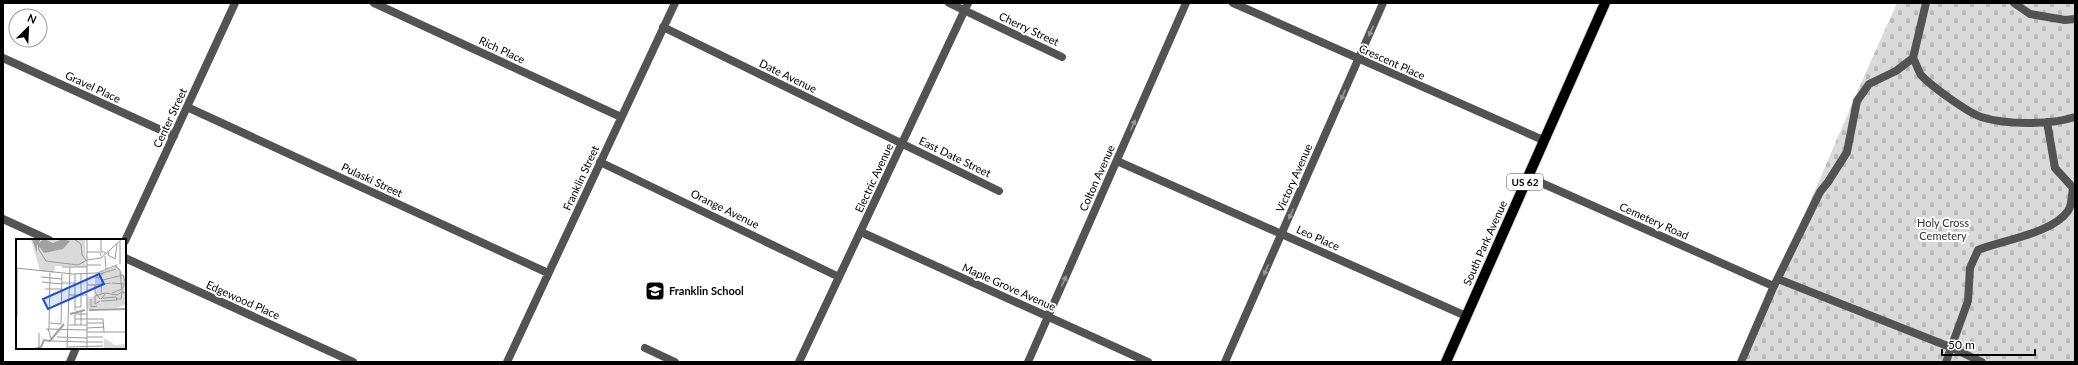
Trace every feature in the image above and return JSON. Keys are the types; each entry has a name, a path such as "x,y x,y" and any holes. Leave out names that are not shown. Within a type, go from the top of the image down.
{"main road":[{"name":"South Park Avenue","path":"1446,362 1543,140 1605,3"}],"street":[{"name":"Center Street","path":"126,239 235,3"},
{"name":"Rich Place","path":"374,3 621,117"},
{"name":"Franklin Street","path":"506,362 675,3"},
{"name":"Cherry Street","path":"949,3 966,7 1062,57"},
{"name":"Colton Avenue","path":"1028,362 1186,3"},
{"name":"Crescent Place","path":"1233,3 1359,60 1543,140"},
{"name":"Victory Avenue","path":"1224,362 1383,3"},
{"path":"1741,362 1772,286 1778,279 1820,192 1847,152 1857,101 1869,84 1896,71 1913,58 1926,3"},
{"path":"2014,3 2030,14 2075,20"},
{"name":"Electric Avenue","path":"799,362 966,7"},
{"name":"Date Avenue","path":"663,27 902,144"},
{"name":"Gravel Place","path":"3,58 174,136"},
{"path":"1913,58 1922,75 1964,109 1982,117 2025,123 2063,121 2075,117"},
{"name":"Pulaski Street","path":"187,107 548,273"},
{"path":"1946,362 1950,347 1959,328 1968,301 1970,268 1978,250 1997,242 2026,236 2059,222 2070,210 2074,189 2055,168 2048,122"},
{"name":"East Date Street","path":"902,144 999,191"},
{"name":"Leo Place","path":"1117,161 1466,316"},
{"name":"Orange Avenue","path":"600,162 840,277"},
{"name":"Cemetery Road","path":"1528,177 1772,286"},
{"path":"3,219 47,239"},
{"name":"Maple Grove Avenue","path":"860,232 1148,362"},
{"name":"Edgewood Place","path":"126,258 353,362"},
{"path":"1778,279 1950,347 1982,362"},
{"path":"645,348 674,362"},
{"path":"70,362 76,349"}],"green space":[{"name":"Holy Cross Cemetery","path":"1897,3 2075,3 2075,362 1741,362"}],"place":[{"name":"Franklin School","path":"655,291"}]}
